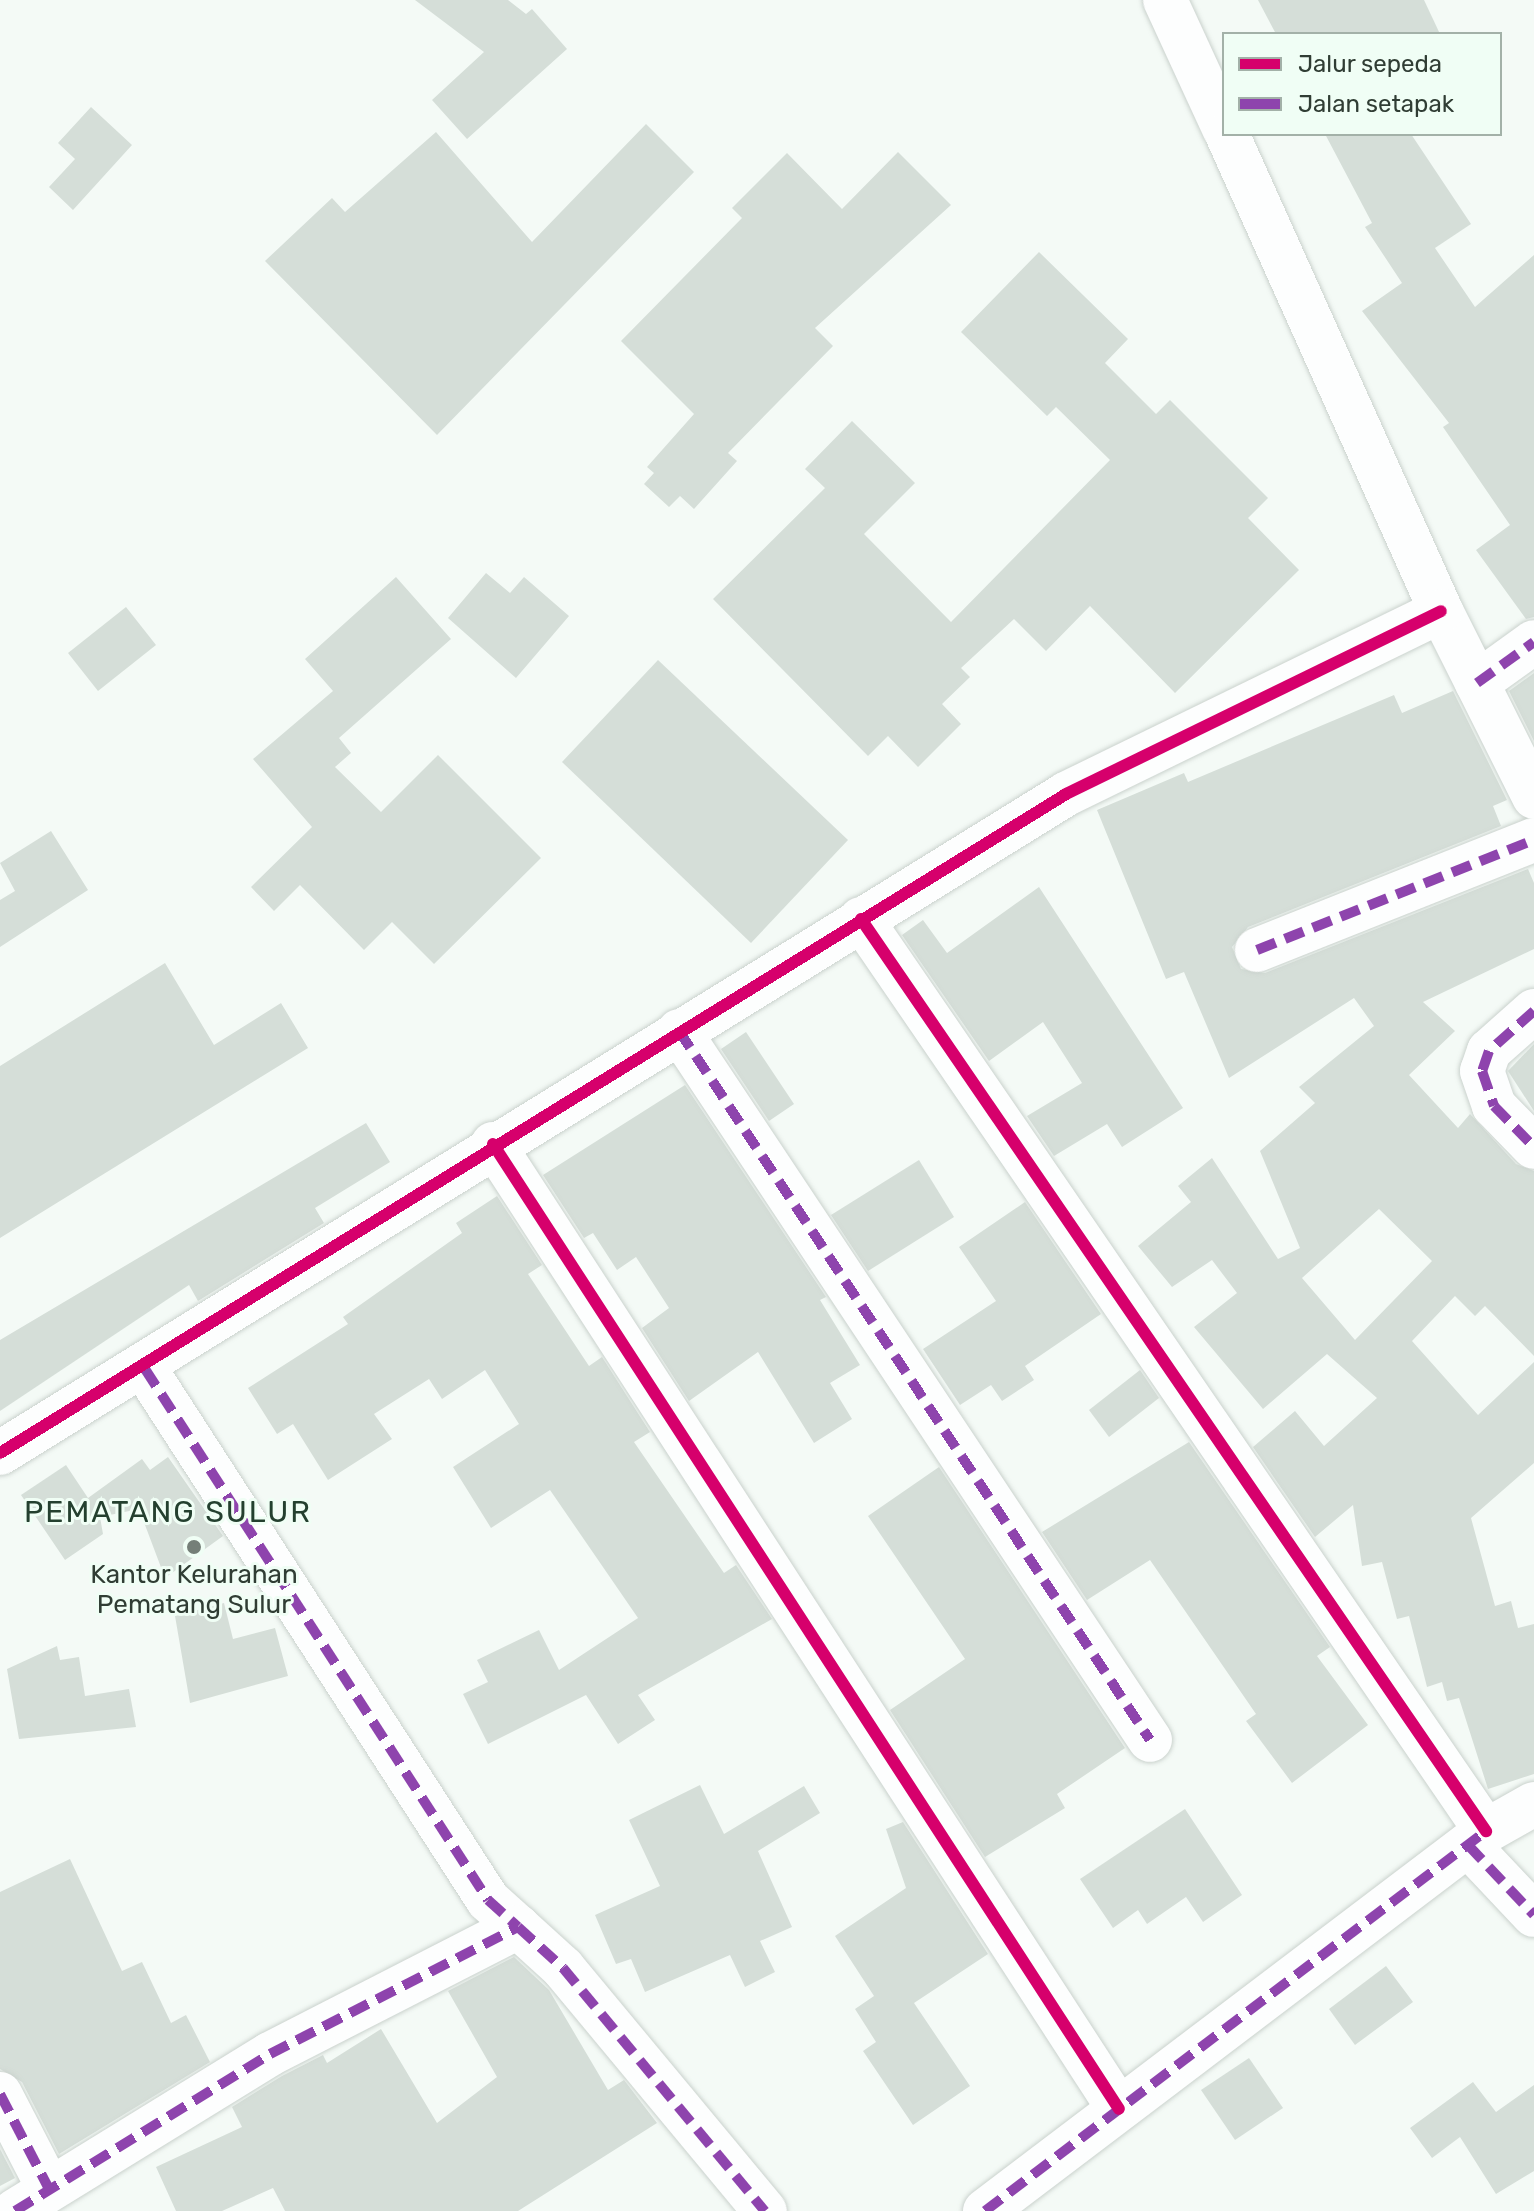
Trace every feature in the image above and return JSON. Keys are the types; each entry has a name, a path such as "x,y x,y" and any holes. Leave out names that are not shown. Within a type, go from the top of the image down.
{"street":[{"path":"1165,0 1222,124"},
{"path":"1228,136 1441,611 1534,797"},
{"path":"0,1453 145,1369 493,1144 1066,794 1441,611"},
{"path":"1477,683 1534,642"},
{"path":"1257,950 1534,840"},
{"path":"861,919 1477,1838 1534,1915"},
{"path":"1534,1011 1489,1051 1482,1071 1494,1106 1534,1147"},
{"path":"679,1031 1150,1740"},
{"path":"493,1144 1119,2109"},
{"path":"145,1369 488,1900 563,1968 765,2211"},
{"path":"985,2211 1477,1838 1534,1804"},
{"path":"0,2094 32,2200 270,2054 518,1927"}],"building":[{"path":"415,0 508,0 526,14 532,9 567,49 467,139 432,100 484,52"},
{"path":"1258,0 1424,0 1439,32 1275,32"},
{"path":"91,107 132,145 73,210 49,187 75,159 58,143"},
{"path":"646,124 694,172 437,435 265,261 332,198 345,212 436,132 532,242"},
{"path":"1326,136 1412,136 1471,224 1435,248 1475,307 1534,255 1534,617 1526,619 1476,550 1510,525 1443,427 1449,423 1362,311 1402,283 1365,227 1372,223"},
{"path":"898,152 951,205 815,328 833,346 728,453 737,461 694,509 680,496 669,507 644,484 654,473 647,467 694,414 621,341 742,218 732,208 787,153 842,209"},
{"path":"1039,252 1128,339 1105,363 1156,414 1170,400 1268,498 1248,518 1299,570 1175,693 1090,606 1046,651 1014,619 961,668 970,677 942,704 961,724 918,767 888,736 868,756 713,599 825,488 805,469 852,421 915,483 864,534 951,622 1110,460 1056,407 1047,416 961,332"},
{"path":"486,573 510,593 524,577 569,616 516,678 448,618"},
{"path":"396,577 451,639 339,738 351,753 335,767 381,812 438,755 541,858 434,964 392,922 364,950 300,885 274,911 251,887 312,827 253,759 333,691 305,659"},
{"path":"126,607 156,645 98,691 68,653"},
{"path":"658,660 848,840 751,943 562,762"},
{"path":"1534,673 1534,741 1509,691"},
{"path":"1453,691 1507,800 1493,806 1501,826 1248,927 1232,947 1241,969 1265,973 1528,869 1534,883 1534,949 1423,1002 1455,1031 1409,1075 1458,1128 1470,1114 1516,1164 1534,1171 1534,1356 1485,1306 1475,1316 1455,1296 1412,1341 1478,1415 1534,1362 1534,1463 1471,1518 1495,1606 1511,1601 1518,1628 1534,1624 1534,1774 1488,1789 1459,1698 1447,1701 1442,1682 1427,1687 1409,1616 1397,1619 1382,1562 1362,1566 1353,1505 1315,1537 1253,1447 1295,1411 1324,1446 1377,1398 1327,1354 1263,1409 1194,1327 1237,1293 1212,1260 1172,1287 1138,1246 1191,1202 1178,1186 1212,1158 1278,1259 1300,1248 1260,1151 1315,1103 1299,1087 1374,1026 1354,998 1229,1078 1184,972 1166,979 1097,810 1184,773 1188,782 1394,695 1402,713","holes":["1379,1209 1432,1261 1355,1340 1302,1278"]},
{"path":"51,831 88,890 0,947 0,900 15,891 0,863"},
{"path":"1039,887 1183,1108 1122,1147 1107,1124 1054,1156 1027,1116 1082,1083 1043,1022 989,1061 902,935 923,920 947,953"},
{"path":"165,963 214,1045 281,1003 308,1048 0,1238 0,1066"},
{"path":"746,1032 794,1104 769,1121 721,1049"},
{"path":"1534,1044 1534,1111 1508,1071"},
{"path":"685,1085 826,1297 820,1300 860,1365 830,1383 852,1419 814,1443 758,1352 689,1401 642,1328 669,1308 636,1257 617,1270 593,1233 584,1238 543,1175"},
{"path":"366,1123 390,1162 315,1208 324,1223 198,1301 189,1285 0,1411 0,1340"},
{"path":"919,1160 954,1217 868,1271 831,1215"},
{"path":"497,1196 542,1265 528,1274 589,1366 602,1357 650,1432 634,1442 724,1573 736,1565 772,1619 638,1695 655,1720 618,1744 586,1695 488,1744 463,1694 488,1682 477,1660 539,1630 559,1670 638,1618 550,1490 491,1528 453,1467 519,1424 485,1370 442,1399 429,1379 374,1414 392,1439 328,1480 293,1424 277,1434 248,1388 348,1324 343,1317 462,1233 456,1223"},
{"path":"1025,1202 1101,1314 1025,1366 1034,1380 1002,1401 991,1385 960,1405 923,1349 996,1301 959,1247"},
{"path":"1140,1370 1159,1398 1109,1437 1089,1410"},
{"path":"1189,1442 1330,1647 1317,1656 1368,1725 1292,1783 1246,1721 1256,1714 1150,1560 1087,1600 1042,1532"},
{"path":"168,1457 223,1536 165,1578 139,1509 100,1517 103,1534 65,1560 21,1495 66,1465 88,1498 142,1459 150,1470"},
{"path":"939,1467 1125,1748 1057,1794 1065,1808 985,1857 890,1710 965,1659 868,1516"},
{"path":"224,1603 233,1639 275,1628 288,1676 190,1703 175,1616"},
{"path":"57,1646 60,1660 79,1657 85,1696 129,1689 136,1727 19,1739 7,1669"},
{"path":"700,1785 724,1834 804,1786 820,1813 758,1851 792,1927 760,1941 775,1972 745,1987 730,1955 645,1992 631,1959 616,1964 595,1915 660,1886 629,1820"},
{"path":"1185,1809 1242,1895 1203,1922 1186,1897 1147,1924 1138,1910 1113,1928 1080,1879"},
{"path":"903,1822 988,1954 914,2003 970,2086 913,2125 863,2051 876,2042 855,2009 874,1996 835,1936 906,1888 886,1829"},
{"path":"70,1859 122,1971 142,1962 171,2023 186,2015 210,2062 59,2154 22,2082 0,2069 0,1892"},
{"path":"514,1957 549,1990 608,2090 624,2080 657,2123 518,2211 285,2211 273,2188 222,2211 176,2211 156,2167 242,2127 232,2107 282,2076 323,2055 327,2063 381,2029 437,2123 497,2077 448,1991"},
{"path":"1386,1966 1413,2002 1355,2045 1329,2009"},
{"path":"1249,2058 1283,2108 1235,2140 1201,2090"},
{"path":"1473,2082 1496,2112 1534,2085 1534,2171 1496,2194 1460,2137 1432,2158 1410,2128"},
{"path":"0,2149 15,2178 0,2186"}],"marked path":[{"path":"1477,683 1534,642"},
{"path":"1257,950 1534,840"},
{"path":"1534,1011 1489,1051 1482,1071 1494,1106 1534,1147"},
{"path":"679,1031 1150,1740"},
{"path":"145,1369 488,1900 518,1927"},
{"path":"985,2211 1486,1831 1483,1827"},
{"path":"1468,1845 1534,1915"},
{"path":"15,2211 270,2054 518,1927 563,1968 765,2211"},
{"path":"0,2094 49,2189"}],"cycle path":[{"path":"0,1453 1066,794 1441,611"},
{"path":"861,919 1486,1831"},
{"path":"493,1144 1119,2109"}],"place":[{"name":"Kantor Kelurahan Pematang Sulur","path":"194,1547"}],"district":[{"name":"PEMATANG SULUR","path":"168,1512"}]}
